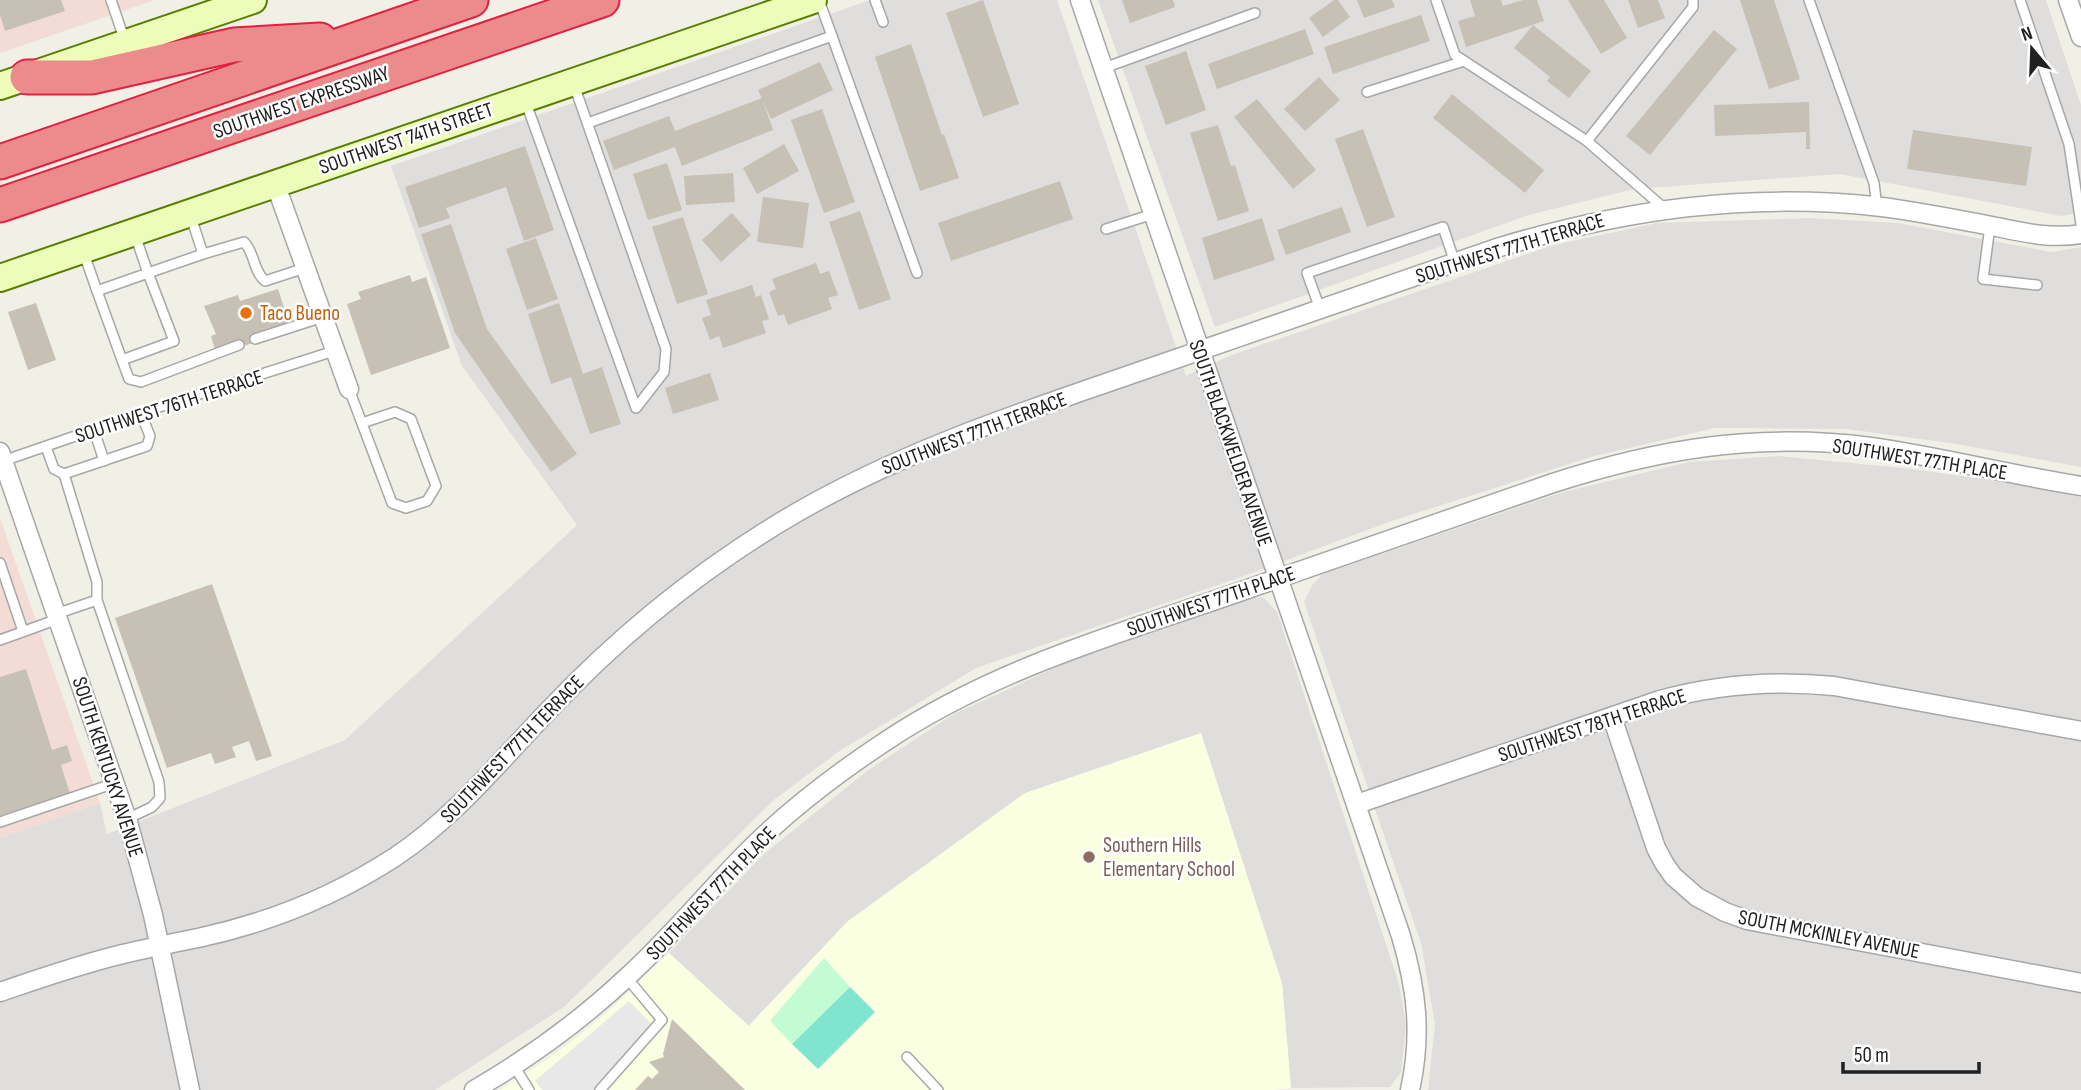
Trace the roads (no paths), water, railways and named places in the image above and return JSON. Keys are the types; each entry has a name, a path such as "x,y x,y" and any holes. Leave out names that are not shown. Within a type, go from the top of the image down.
{"highway":[{"name":"SOUTHWEST EXPRESSWAY","path":"0,162 471,0"},
{"name":"SOUTHWEST EXPRESSWAY","path":"0,205 601,0"},
{"path":"14,81 92,77 234,45 361,37"}],"main road":[{"path":"14,81 253,0"},
{"name":"SOUTHWEST 74TH STREET","path":"0,278 813,0"}],"street":[{"name":"SOUTH BLACKWELDER AVENUE","path":"1080,0 1357,804 1413,980 1417,1027 1410,1090"},
{"path":"2073,1 2081,37"},
{"path":"275,183 349,389"},
{"name":"SOUTHWEST 77TH TERRACE","path":"0,992 69,968 245,926 300,907 394,858 457,807 611,648 690,583 794,514 933,444 1455,263 1570,228 1665,209 1794,201 1877,207 2045,236 2081,234"},
{"name":"SOUTHWEST 77TH PLACE","path":"474,1090 514,1066 590,1010 658,948 746,853 850,766 921,718 962,696 1047,659 1594,469 1652,454 1708,446 1780,442 1870,447 2081,486"},
{"name":"SOUTH KENTUCKY AVENUE","path":"2,457 127,819 160,945 190,1090"},
{"name":"SOUTHWEST 78TH TERRACE","path":"1357,804 1693,691 1749,684 1796,682 1846,688 2081,731"},
{"name":"SOUTH MCKINLEY AVENUE","path":"1612,717 1656,848 1673,876 1709,905 1747,920 2081,983"}],"lane":[{"path":"111,0 126,44"},
{"path":"819,0 917,273"},
{"path":"875,0 883,22"},
{"path":"1436,0 1455,55 1587,141 1665,209"},
{"path":"1587,141 1693,7 1693,0"},
{"path":"1810,0 1874,184 1877,207"},
{"path":"2020,0 2069,144 2081,224"},
{"path":"1104,68 1255,13"},
{"path":"588,123 832,36"},
{"path":"1367,92 1464,61"},
{"path":"525,98 636,408 664,372 666,349 573,81"},
{"path":"190,212 203,254"},
{"path":"1106,229 1153,214"},
{"path":"1990,226 1983,279 2037,285"},
{"path":"1320,309 1307,273 1443,227 1455,263"},
{"path":"122,360 174,341 133,232"},
{"path":"97,290 244,242 248,245 258,275 265,281 305,268"},
{"path":"83,249 129,379 141,382 239,345"},
{"path":"255,339 323,317"},
{"name":"SOUTHWEST 76TH TERRACE","path":"2,457 46,447 334,351"},
{"path":"349,389 362,424 392,503 407,508 427,501 436,486 411,419 396,412 362,424"},
{"path":"46,447 54,469 64,474 104,461 147,446 150,436 141,414"},
{"path":"94,430 104,461"},
{"path":"64,474 97,582 97,600 159,782 160,799 152,807 127,819"},
{"path":"0,563 23,631"},
{"path":"0,640 97,600"},
{"path":"0,822 115,783"},
{"path":"600,1090 662,1020 627,978"},
{"path":"908,1057 938,1090"},
{"path":"514,1066 529,1090"}],"place":[{"name":"Taco Bueno","path":"246,313"},
{"name":"Southern Hills Elementary School","path":"1089,857"}]}
